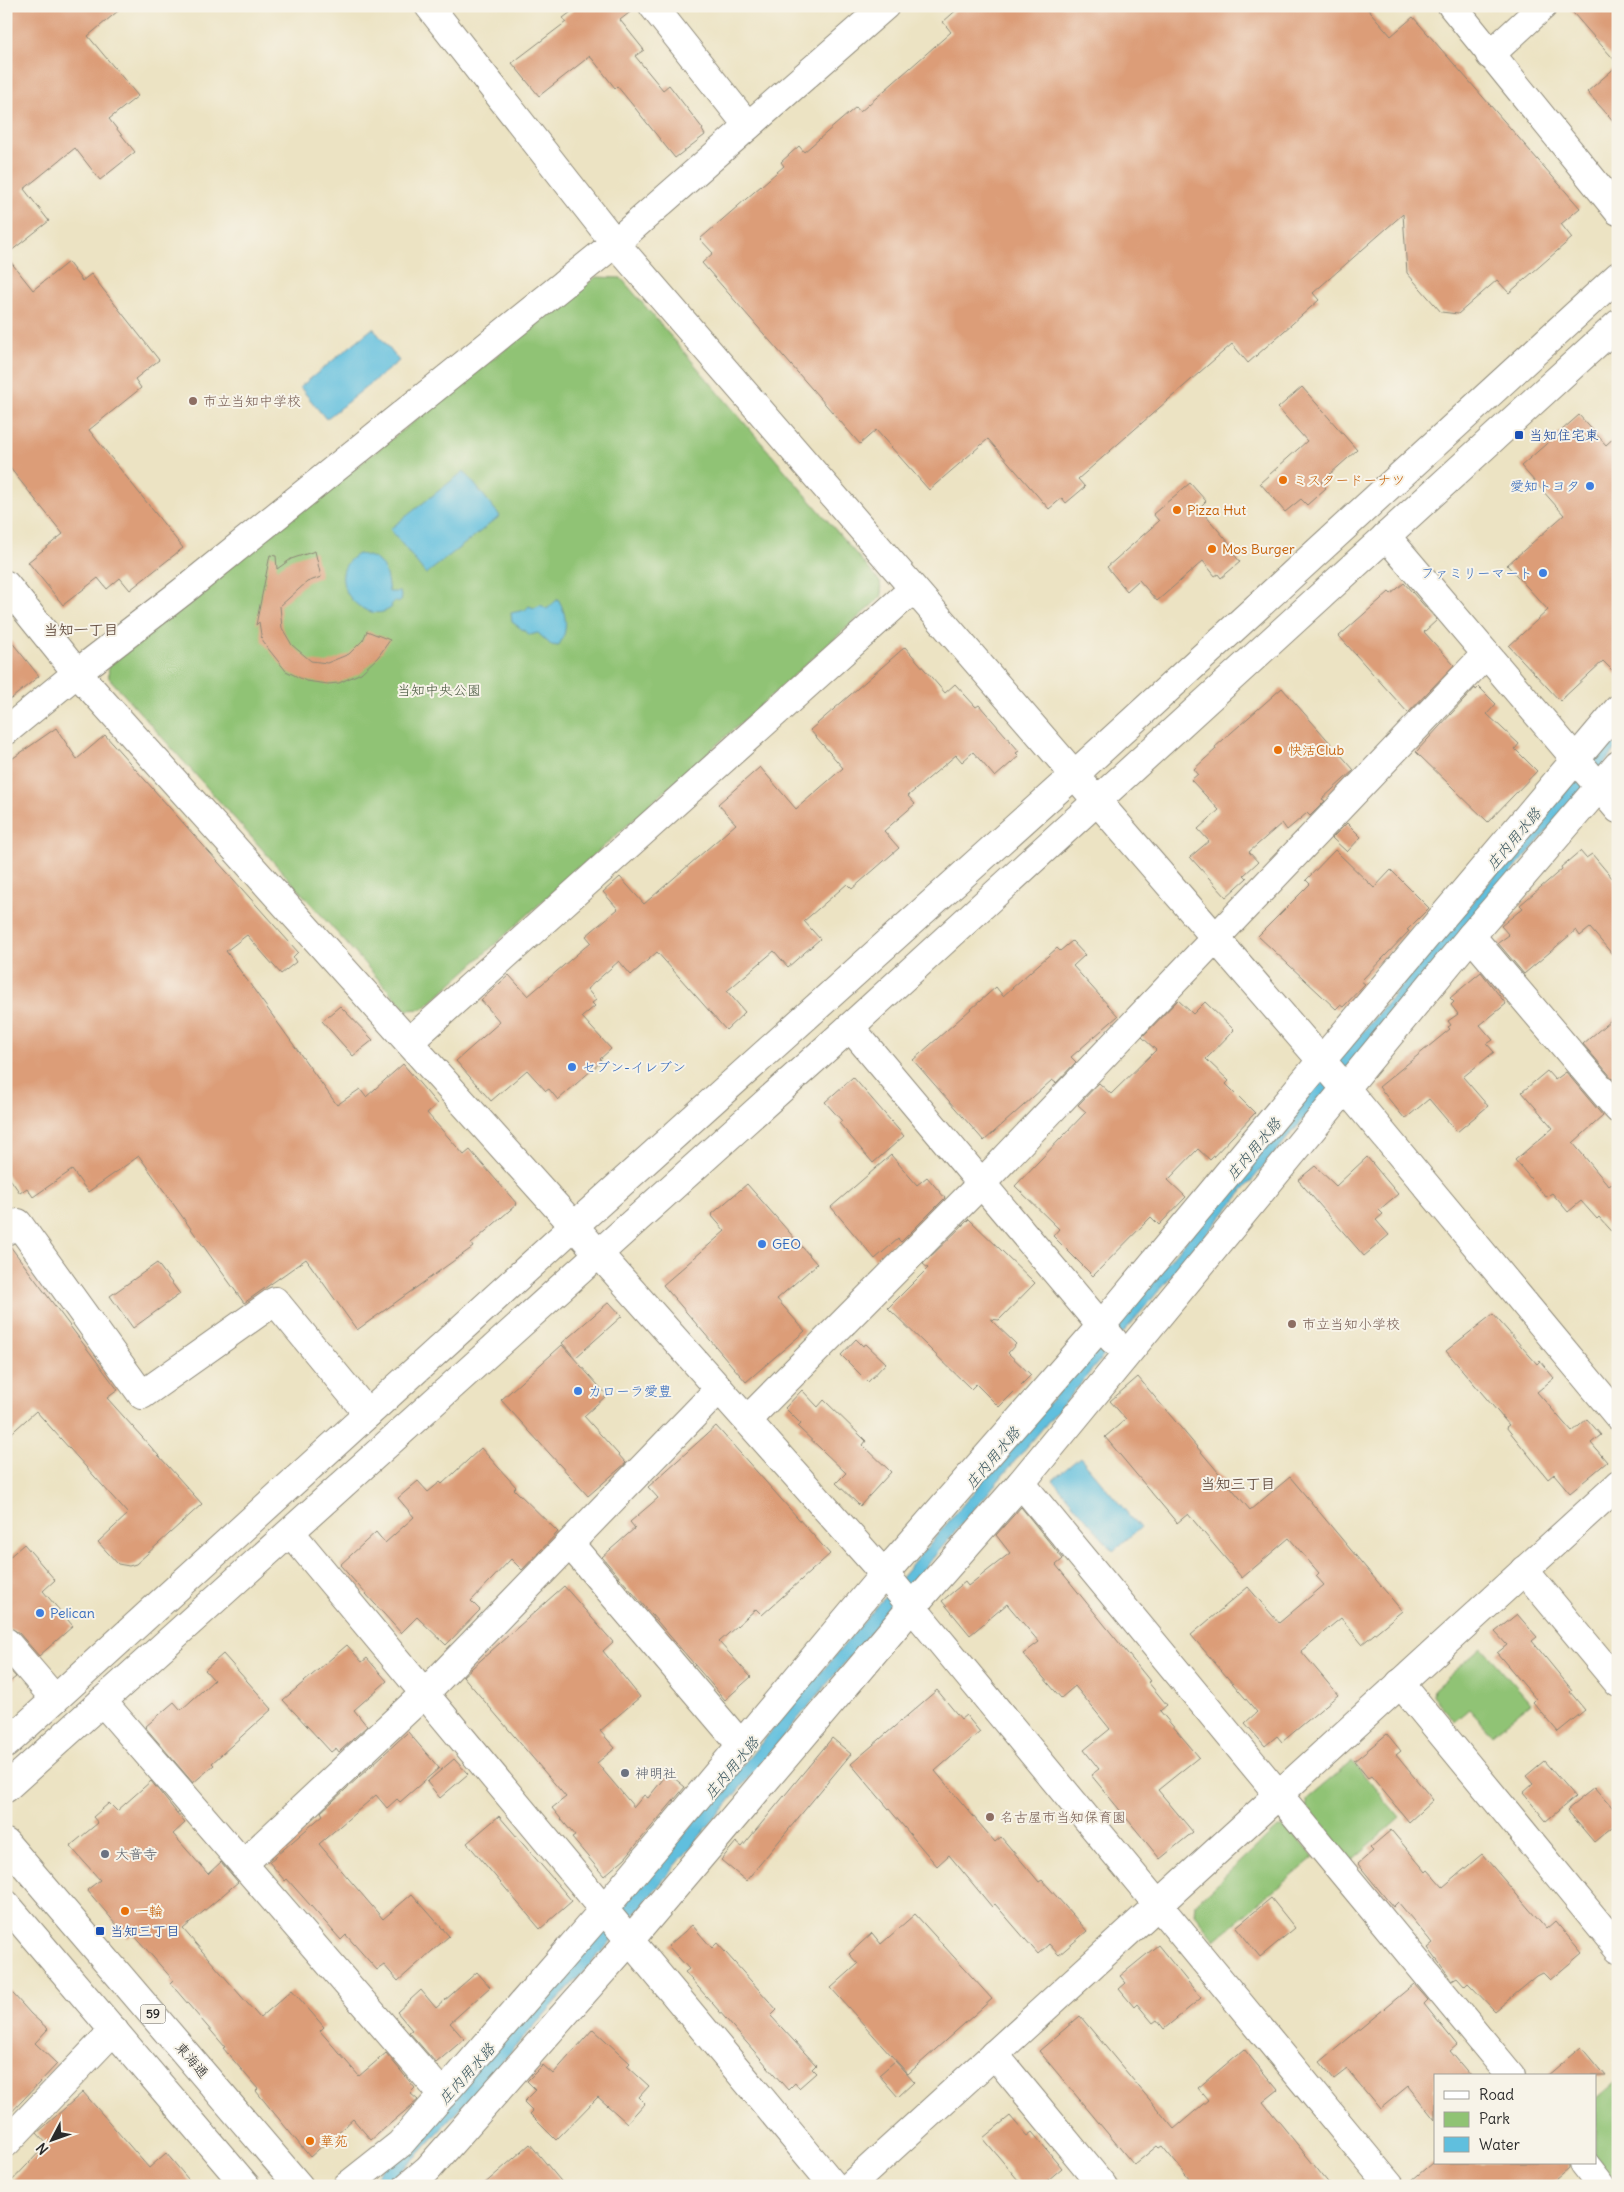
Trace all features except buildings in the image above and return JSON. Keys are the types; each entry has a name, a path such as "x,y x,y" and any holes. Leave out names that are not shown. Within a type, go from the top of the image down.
{"street":[{"path":"429,6 615,243 1334,1075 1618,1416"},
{"path":"653,6 748,126"},
{"path":"6,731 77,673 182,592 615,243 886,6"},
{"path":"1452,6 1618,211"},
{"path":"1490,54 1543,6"},
{"path":"6,1744 574,1226 1074,775 1618,276"},
{"path":"6,1788 850,1027 1618,324"},
{"path":"1386,536 1618,809"},
{"path":"6,585 77,673 898,1590 1390,2186"},
{"path":"409,1042 913,589"},
{"path":"747,1420 982,1183 1486,654"},
{"path":"426,2180 617,1925 741,1746 898,1590 1021,1483 1113,1340 1334,1075 1471,936 1587,773 1618,709"},
{"path":"347,2186 400,2144 443,2095 617,1925 898,1590 1113,1340 1587,773 1618,765"},
{"path":"1471,936 1618,1109"},
{"path":"850,1027 1113,1340"},
{"path":"6,1231 18,1223 142,1395 275,1301 368,1414"},
{"path":"243,1864 424,1694 719,1389"},
{"path":"1021,1483 1509,2074"},
{"path":"850,2186 1618,1485"},
{"path":"291,1533 834,2186"},
{"path":"570,1544 741,1746"},
{"path":"1524,1570 1618,1683"},
{"path":"6,1642 56,1700"},
{"path":"1400,1683 1618,1948"},
{"path":"102,1702 443,2095"},
{"name":"東海通","path":"6,1843 299,2186"},
{"path":"6,1904 246,2186"},
{"path":"6,2143 114,2030"},
{"path":"994,2054 1103,2186"},
{"path":"1585,2164 1602,2186"}],"green space":[{"name":"当知中央公園","path":"596,277 621,278 880,582 882,596 423,1009 406,1010 109,678 108,664"},
{"path":"1482,1647 1531,1703 1492,1734 1469,1709 1455,1721 1433,1696 1434,1689"},
{"path":"1352,1761 1400,1818 1351,1861 1307,1808 1307,1799"},
{"path":"1278,1827 1289,1828 1314,1857 1215,1940 1195,1915 1196,1903"},
{"path":"1615,2082 1618,2084 1618,2184 1596,2159 1596,2098"}],"water":[{"path":"373,328 399,361 326,419 300,387"},
{"path":"464,471 500,516 426,574 390,529"},
{"path":"358,554 378,561 384,571 389,592 400,592 402,600 398,603 395,601 391,605 392,607 381,612 370,612 350,598 344,587 343,575 347,564"},
{"path":"558,599 566,623 562,641 558,646 551,645 538,633 530,635 512,622 511,613 525,610 529,606 534,608 541,605 547,609"},
{"path":"1618,730 1618,747 862,1642 630,1920 416,2157 384,2186 368,2186 621,1909"},
{"path":"1080,1457 1140,1528 1113,1551 1053,1480"}],"place":[{"name":"市立当知中学校","path":"193,401"},
{"name":"当知住宅東","path":"1519,435"},
{"name":"ミスタードーナツ","path":"1283,480"},
{"name":"愛知トヨタ","path":"1590,486"},
{"name":"Pizza Hut","path":"1177,510"},
{"name":"Mos Burger","path":"1212,549"},
{"name":"ファミリーマート","path":"1543,573"},
{"name":"快活Club","path":"1278,750"},
{"name":"セブン-イレブン","path":"572,1067"},
{"name":"GEO","path":"762,1244"},
{"name":"市立当知小学校","path":"1292,1324"},
{"name":"カローラ愛豊","path":"578,1391"},
{"name":"Pelican","path":"40,1613"},
{"name":"神明社","path":"625,1773"},
{"name":"名古屋市当知保育園","path":"990,1817"},
{"name":"大音寺","path":"105,1854"},
{"name":"一輪","path":"125,1911"},
{"name":"当知三丁目","path":"100,1931"},
{"name":"華苑","path":"310,2141"}],"district":[{"name":"当知一丁目","path":"81,630"},
{"name":"当知三丁目","path":"1238,1484"}],"water label":[{"name":"庄内用水路","path":"1514,839"},
{"name":"庄内用水路","path":"1254,1149"},
{"name":"庄内用水路","path":"993,1458"},
{"name":"庄内用水路","path":"732,1768"},
{"name":"庄内用水路","path":"467,2074"}]}
